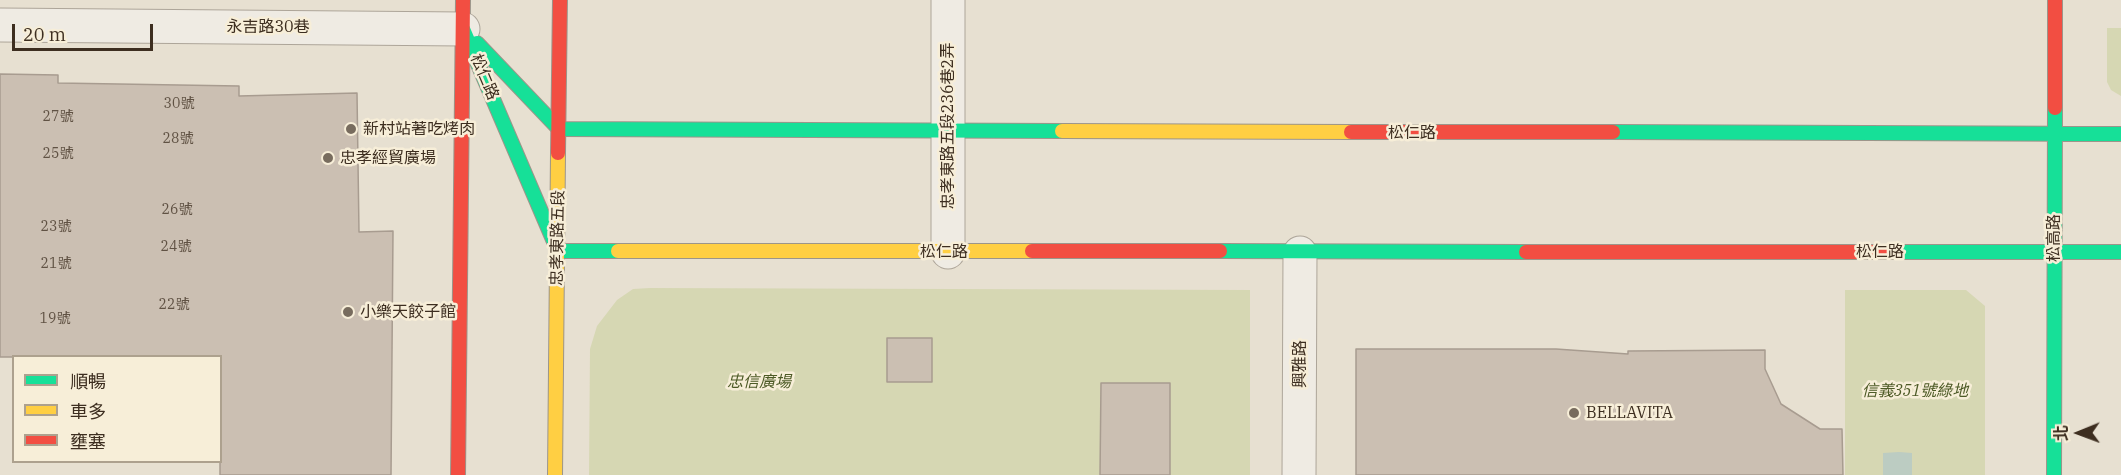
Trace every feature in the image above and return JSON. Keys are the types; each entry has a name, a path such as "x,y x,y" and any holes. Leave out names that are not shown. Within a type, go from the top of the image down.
{"street":[{"name":"忠孝東路五段","path":"555,475 560,0"},
{"name":"忠孝東路五段236巷2弄","path":"948,0 948,252"},
{"name":"松高路","path":"2054,475 2055,0"},
{"name":"松仁路","path":"463,14 559,129 2121,134"},
{"name":"松仁路","path":"463,14 558,251 2121,252"},
{"name":"永吉路30巷","path":"0,25 463,14"},
{"path":"458,475 463,14"},
{"name":"興雅路","path":"1299,475 1300,253"}],"green space":[{"path":"2107,28 2121,28 2121,96 2111,90 2107,82"},
{"name":"忠信廣場","path":"633,289 1250,290 1250,475 589,475 590,349 597,326 617,300"},
{"name":"信義351號綠地","path":"1845,290 1966,290 1985,306 1985,475 1845,475"}],"shaded area":[{"path":"1883,453 1912,453 1912,475 1883,475"}],"building":[{"path":"0,74 58,75 58,83 239,86 239,96 357,93 359,232 393,231 391,475 220,475 222,355 12,355 12,357 0,357"},
{"path":"887,338 932,338 932,382 887,382"},
{"name":"BELLAVITA","path":"1356,349 1556,349 1628,354 1628,351 1765,350 1765,369 1781,404 1820,429 1842,429 1843,475 1356,475"},
{"path":"1101,383 1170,383 1170,475 1100,475"}],"traffic: fast":[{"path":"463,29 558,251 618,251"},
{"path":"477,43 559,129 1062,131"},
{"path":"2054,475 2055,108"},
{"path":"1613,132 2121,134"},
{"path":"1220,251 1526,252"},
{"path":"1895,252 2121,252"}],"traffic: slow":[{"path":"1062,131 1351,132"},
{"path":"555,475 558,153"},
{"path":"618,251 1032,251"}],"traffic: jam":[{"path":"458,475 463,0"},
{"path":"558,153 560,0"},
{"path":"2055,0 2055,108"},
{"path":"1351,132 1613,132"},
{"path":"1032,251 1220,251"},
{"path":"1526,252 1895,252"}],"place":[{"name":"新村站著吃烤肉","path":"351,129"},
{"name":"忠孝經貿廣場","path":"328,158"},
{"name":"小樂天餃子館","path":"348,312"},
{"name":"BELLAVITA","path":"1574,413"}]}
